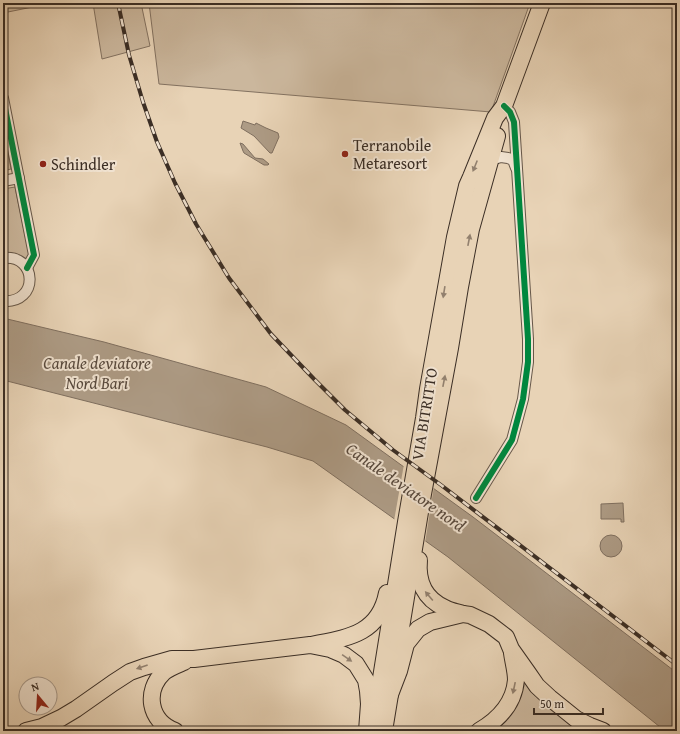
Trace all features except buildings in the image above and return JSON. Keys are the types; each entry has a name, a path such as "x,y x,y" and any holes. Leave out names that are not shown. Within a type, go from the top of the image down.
{"main road":[{"name":"VIA BITRITTO","path":"430,419 450,348 460,287 472,229 502,119 504,106 542,3"},
{"name":"VIA BITRITTO","path":"379,718 396,618 423,494 430,419 428,389 455,237 467,186 495,118 504,106"},
{"path":"430,419 438,443 418,569 420,582 425,592 433,601 445,608 470,615 489,624 506,637 511,649 532,679 550,698 576,719 603,731"},
{"path":"26,731 42,727 61,718 130,672 144,666 172,659 194,659 310,645 358,634 368,627 375,621 383,609 387,596 414,439 430,419"},
{"path":"389,697 399,671 406,644 418,629 430,622 463,614"},
{"name":"VIA BITRITTO","path":"373,731 389,697 396,618"},
{"path":"310,645 330,648 344,655 356,664 366,680 368,691 379,718 367,731"},
{"path":"479,731 491,724 500,716 513,694 516,680 511,649"},
{"path":"175,731 168,728 157,718 153,707 152,695 156,682 165,672 177,665 194,659"}],"street":[{"path":"3,98 34,255 27,268"},
{"path":"476,498 512,440 523,399 528,362 528,339 514,122 510,112 504,106"},
{"path":"489,165 494,159 501,157 513,160 516,168"},
{"path":"3,181 19,178"},
{"path":"3,258 9,257 22,263 27,268 30,282 28,289 23,296 10,302 3,301"}],"shaded area":[{"path":"3,3 52,3 3,13"},
{"path":"93,3 141,3 150,46 102,59"},
{"path":"149,3 530,3 491,112 159,84"},
{"path":"4,132 11,169 3,171 3,133"},
{"path":"15,187 29,255 27,259 13,253 3,253 3,189"},
{"path":"522,679 579,728 578,731 489,731"}],"water":[{"path":"243,121 255,125 256,123 278,133 279,137 272,153 270,153 254,136 241,128"},
{"path":"240,143 243,144 255,158 263,159 269,164 264,165 244,153"},
{"name":"Canale deviatore Nord Bari","path":"3,318 104,342 266,387 346,425 473,517 677,673 677,731 665,731 448,557 313,461 267,447 3,380"},
{"path":"623,503 624,522 621,522 621,519 601,519 601,504"},
{"path":"611,535 619,538 622,546 619,554 611,557 603,554 600,546 603,538"}],"pier":[{"path":"404,464 434,486 425,543 394,521"}],"railway":[{"path":"118,3 129,55 143,102 157,142 175,183 196,224 229,278 271,334 345,410 393,450 677,665"}],"cycle path":[{"path":"3,98 34,255 27,268"},
{"path":"476,498 512,440 523,399 528,362 528,339 514,122 510,112 504,106"}],"place":[{"name":"Terranobile Metaresort","path":"345,154"},
{"name":"Schindler","path":"43,164"}],"water label":[{"name":"Canale deviatore nord","path":"406,487"}]}
